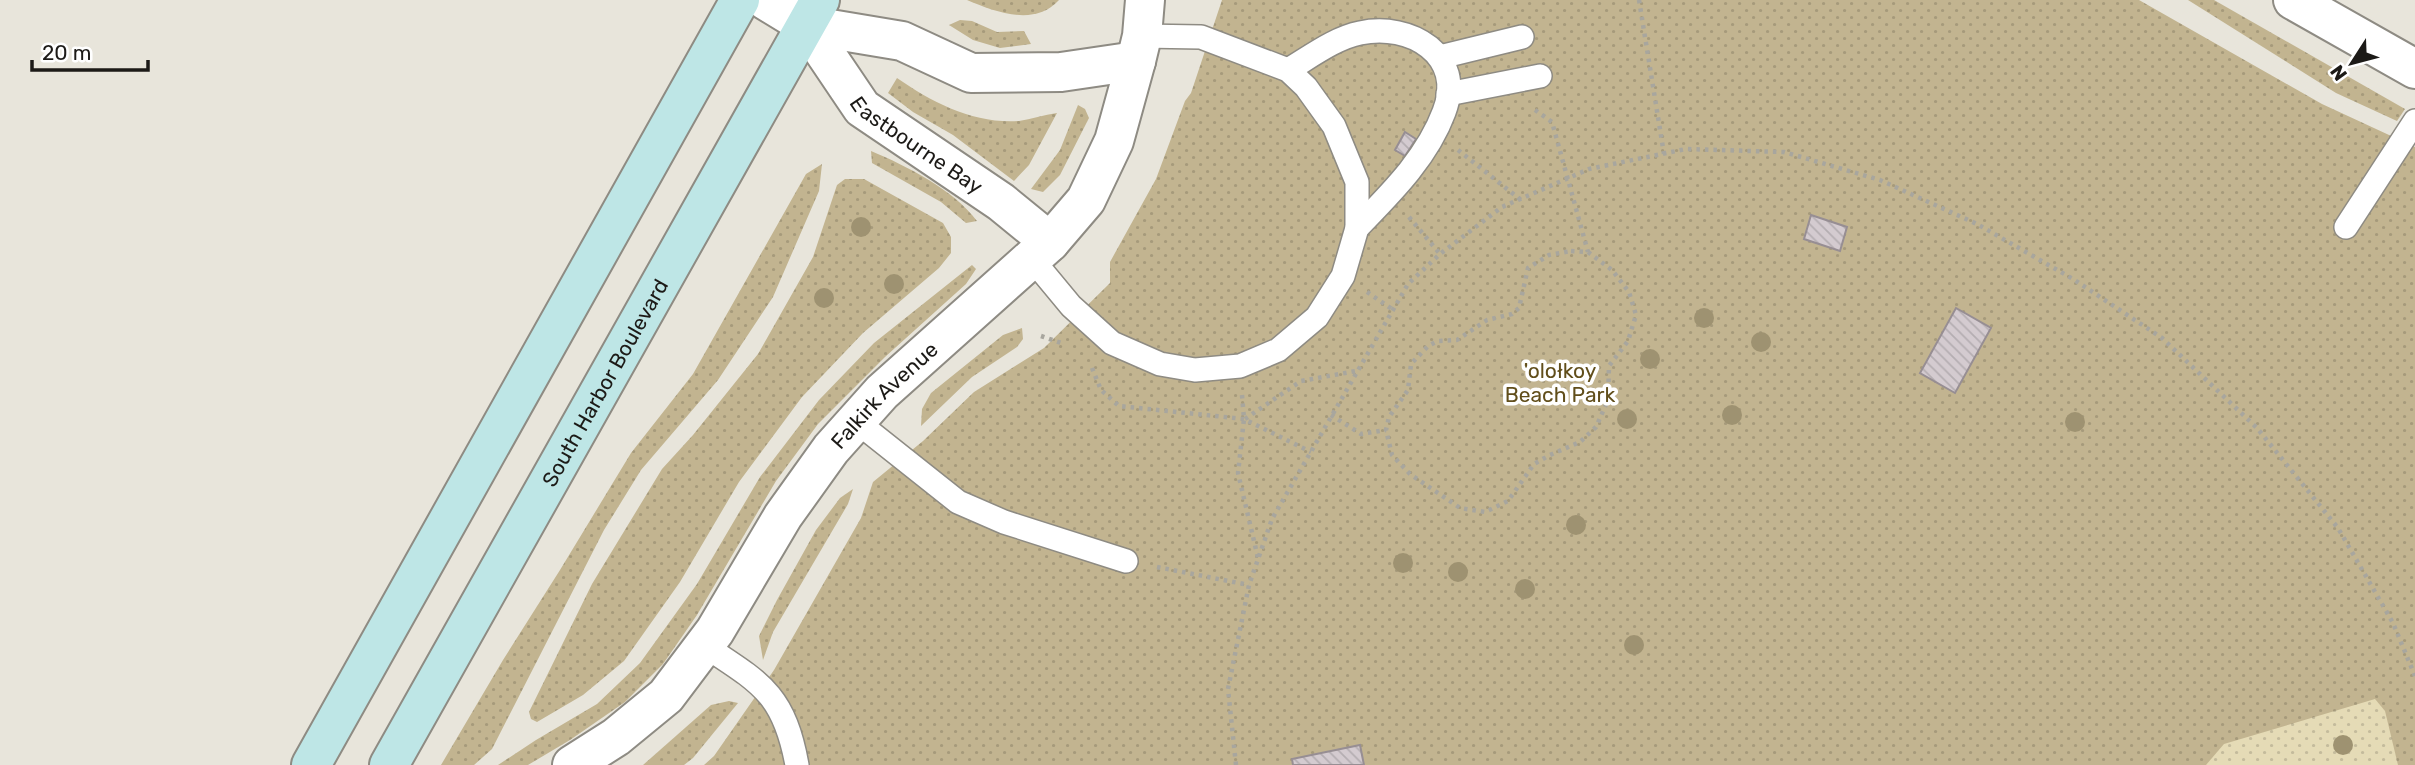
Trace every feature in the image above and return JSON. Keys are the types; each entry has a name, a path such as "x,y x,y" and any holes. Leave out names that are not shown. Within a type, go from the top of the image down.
{"main road":[{"path":"311,765 740,0"},
{"name":"South Harbor Boulevard","path":"389,765 813,13"}],"street":[{"name":"Eastbourne Bay","path":"765,0 902,41 971,73 1061,72 1141,32"},
{"path":"2293,0 2415,69"},
{"name":"Eastbourne Bay","path":"813,13 862,108 1001,202 1041,251"},
{"name":"Falkirk Avenue","path":"572,765 615,737 666,696 705,646 783,516 831,449 882,392 1041,251 1086,200 1114,141 1141,32"}],"lane":[{"path":"1288,70 1359,33 1394,30 1419,39 1440,57 1448,79 1444,112 1413,166 1388,197 1357,228"},
{"path":"1041,251 1071,306 1112,343 1160,364 1195,370 1240,366 1278,350 1317,317 1343,276 1357,228 1357,182 1334,126 1307,87 1288,70 1201,37 1141,32"},
{"path":"1440,57 1522,37"},
{"path":"1448,94 1540,76"},
{"path":"2346,226 2415,121"},
{"path":"856,421 958,502 1004,522 1126,561"},
{"path":"705,646 755,679 776,702 792,736 797,765"}],"path":[{"path":"1639,0 1664,154"},
{"path":"1531,108 1552,121 1588,252"},
{"path":"1431,136 1448,142 1521,200"},
{"path":"1236,765 1228,689 1249,585 1272,519 1408,284 1440,254 1502,208 1589,169 1686,149 1784,152 1880,180 1977,223 2073,279 2162,338 2257,428 2338,528 2393,623 2415,676"},
{"path":"1571,251 1588,252 1612,270 1629,292 1636,315 1628,341 1609,366 1608,400 1596,427 1580,442 1534,464 1508,501 1485,512 1460,508 1410,474 1392,455 1386,430 1389,417 1408,390 1411,364 1428,346 1438,341 1457,340 1487,320 1512,314 1519,308 1528,268 1549,255 1571,251"},
{"path":"1240,366 1244,419 1238,473 1258,559"},
{"path":"1244,419 1301,381 1356,371"},
{"path":"1331,415 1361,434 1386,430"},
{"path":"1244,419 1311,452"},
{"path":"1126,561 1249,585"}],"green space":[{"path":"967,0 1059,0 1038,13 1015,15"},
{"name":"'olołkoy Beach Park","path":"1222,0 2139,0 2322,104 2415,147 2415,765 704,765 714,756 774,670 861,518 873,482 923,441 974,392 1044,348 1110,283 1110,262 1156,179 1185,101 1191,93"},
{"path":"2188,0 2214,0 2405,109 2397,121 2336,93"},
{"path":"960,20 972,21 997,32 1024,31 1031,44 1000,48 973,40 949,25"},
{"path":"897,78 925,96 955,110 986,119 1019,121 1057,113 1029,165 1014,181 953,135 913,112 888,93"},
{"path":"1078,105 1085,109 1089,118 1060,175 1043,192 1031,189 1060,150"},
{"path":"871,151 943,189 977,221 966,223 941,202 872,163"},
{"path":"822,164 819,191 773,297 718,380 641,470 604,530 492,749 474,765 441,765 631,453 693,374 806,174"},
{"path":"845,179 864,179 943,223 951,237 951,253 939,268 863,333 802,397 739,482 680,582 624,661 583,695 537,722 531,719 529,712 592,584 662,469 758,354 813,257 837,185"},
{"path":"972,265 976,269 966,284 885,357 818,424 776,481 697,615 663,664 625,702 570,740 528,765 498,765 597,704 640,663 697,584 760,477 819,400 874,343"},
{"path":"1022,328 1023,339 1017,347 972,377 921,426 922,409 931,393 1003,335"},
{"path":"853,489 848,504 773,632 763,660 759,636 777,600 816,530 840,498"},
{"path":"729,701 738,703 693,758 684,765 643,765 711,705"}],"sand":[{"path":"2375,699 2385,711 2398,765 2206,765 2224,744"}],"building":[{"path":"1405,132 1416,139 1405,156 1395,150"},
{"path":"1811,215 1847,227 1840,251 1804,239"},
{"path":"1956,308 1991,328 1955,393 1920,373"},
{"path":"1360,745 1364,765 1293,765 1292,759"}]}
